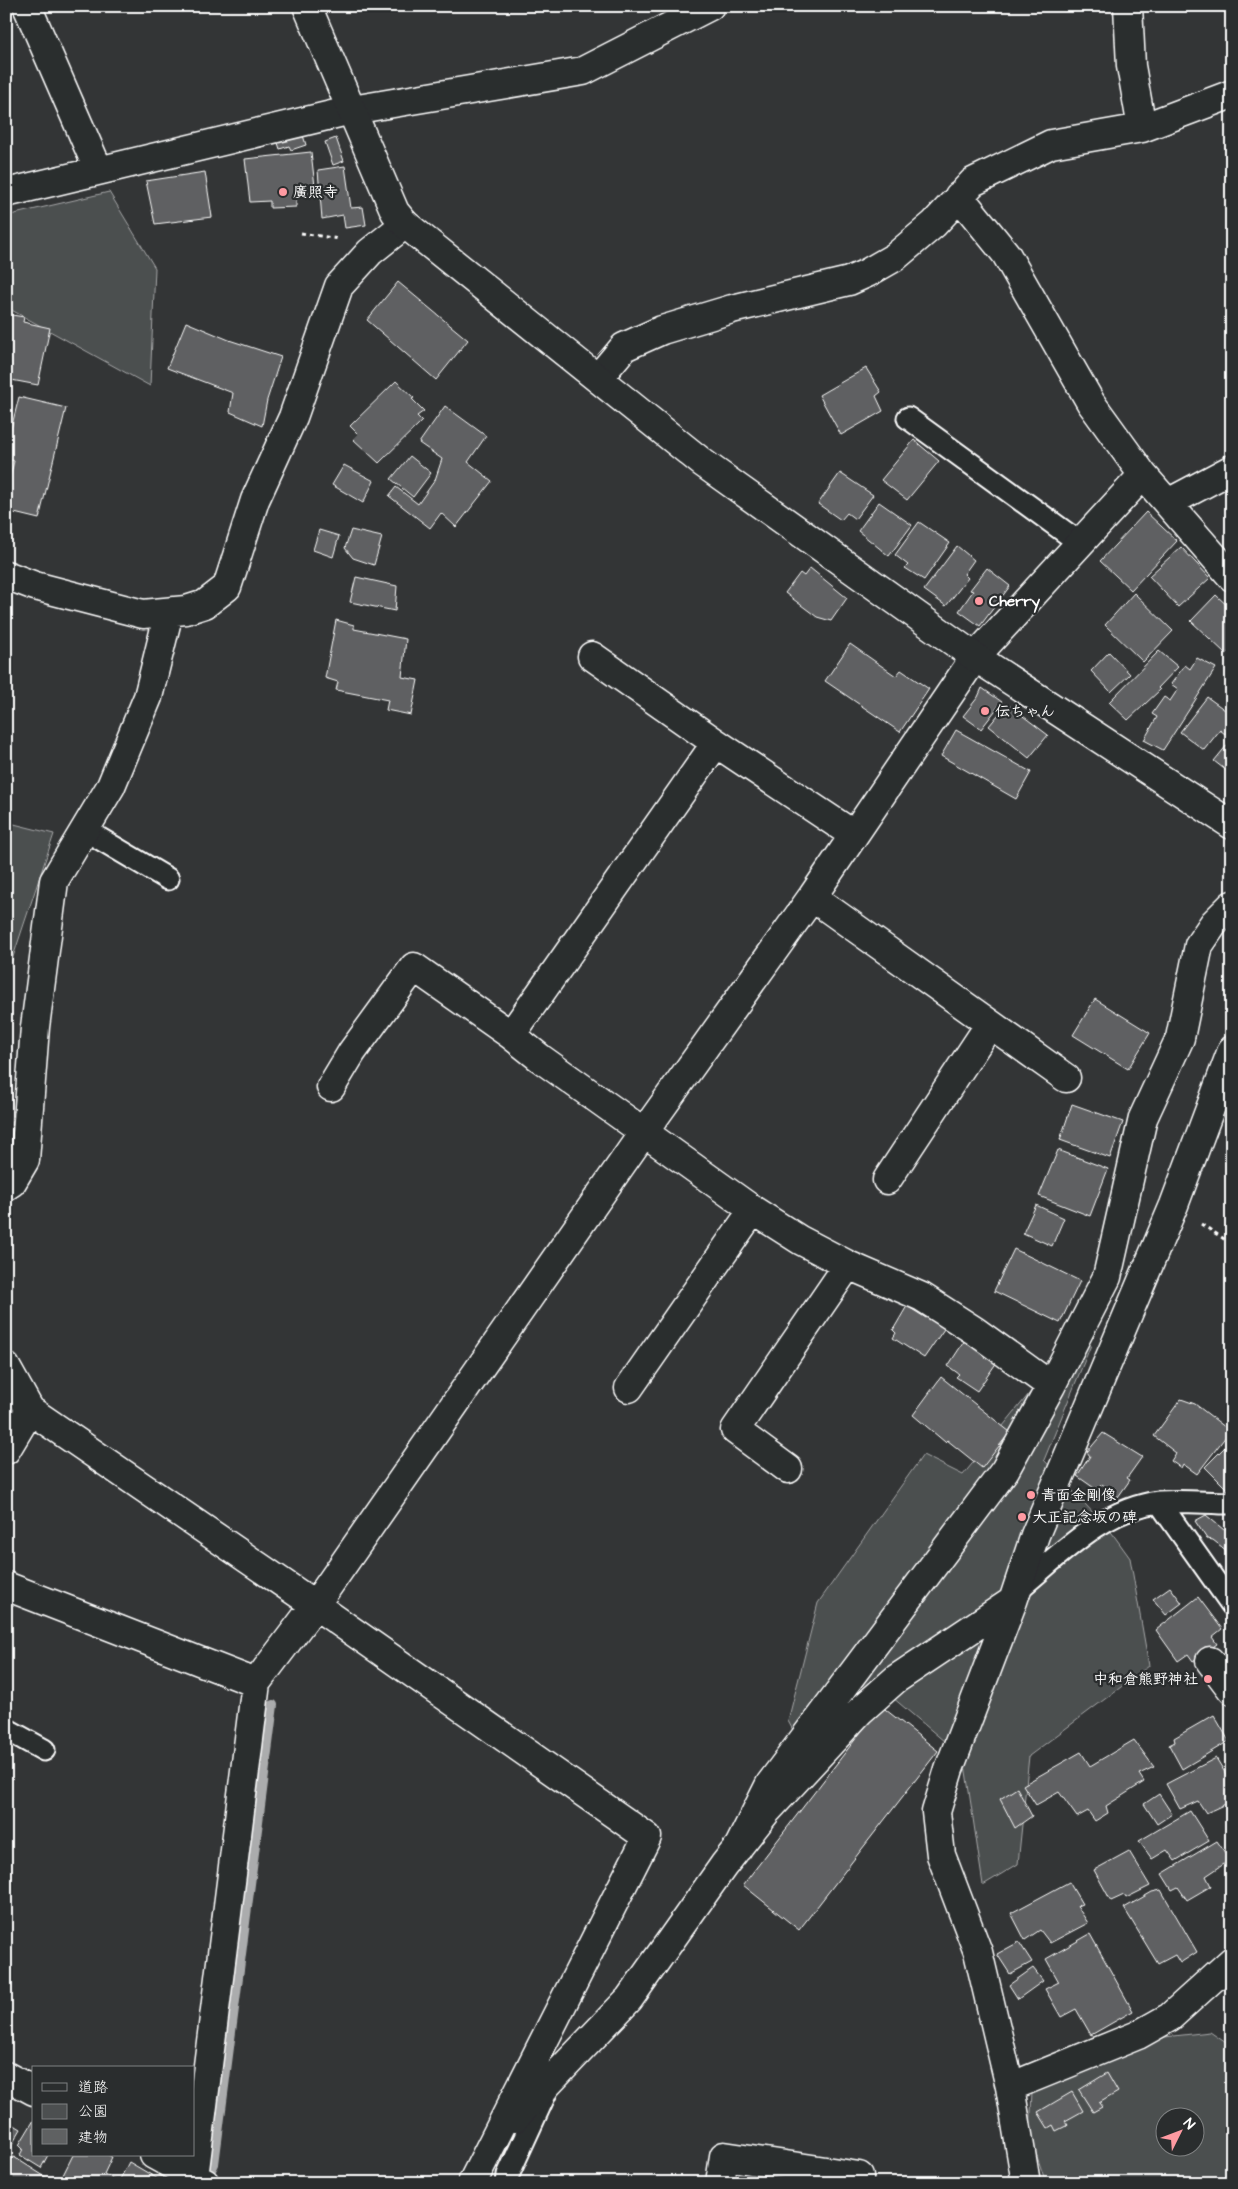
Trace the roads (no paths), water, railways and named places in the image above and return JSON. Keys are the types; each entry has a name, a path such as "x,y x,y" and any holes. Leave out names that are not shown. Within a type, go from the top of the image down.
{"street":[{"path":"27,6 98,170"},
{"path":"307,6 395,212 405,224 599,377 703,463 975,658 1232,825"},
{"path":"6,192 352,110 583,71 710,6"},
{"path":"1128,6 1131,66 1142,128"},
{"path":"599,377 624,347 662,330 732,309 849,281 867,273 895,257 934,224 973,182 1052,144 1142,128 1232,94"},
{"path":"959,196 1006,254 1091,403 1143,475 1232,578"},
{"path":"6,575 35,586 143,614 186,610 205,604 227,587 255,500 293,418 339,286 370,252 405,224"},
{"path":"1168,503 1232,468"},
{"path":"156,2156 196,2181 256,1683 316,1605 644,1132 812,898 975,658 1143,475"},
{"path":"6,1186 12,1182 25,1160 35,1027 54,881 111,786 148,697 169,612"},
{"path":"592,656 716,743 854,835"},
{"path":"511,1035 716,743"},
{"path":"812,898 1066,1078"},
{"path":"738,1848 770,1784 1005,1470 1051,1386 1107,1277 1143,1118 1180,1038 1199,945 1214,923 1232,905"},
{"path":"331,1087 352,1052 414,967 753,1210 800,1240 848,1265 922,1297 975,1331 1051,1386"},
{"path":"887,1180 990,1024"},
{"path":"1026,2183 1010,2087 978,1952 941,1855 936,1812 949,1768 1015,1596 1035,1534 1174,1205 1232,1050"},
{"path":"629,1388 753,1210"},
{"path":"788,1469 735,1430 848,1265"},
{"path":"6,1368 30,1410 316,1605 647,1838 472,2183"},
{"path":"6,1450 30,1410"},
{"path":"6,1586 256,1683"},
{"path":"495,2138 629,1999 766,1812 860,1710 896,1679 1015,1596"},
{"path":"1210,1661 1232,1690"},
{"path":"1010,2087 1138,2035 1170,2017 1232,1961"},
{"path":"6,2076 32,2090"},
{"path":"720,2183 724,2156 859,2176 859,2183"}],"lane":[{"path":"908,418 1080,543"},
{"path":"85,830 168,879"},
{"path":"1015,1596 1096,1526 1134,1507 1159,1502 1232,1503"},
{"path":"1159,1502 1232,1605"},
{"path":"6,1729 44,1750"},
{"path":"507,2183 552,2081"}],"waterway":[{"path":"204,2183 214,2164 273,1705"}],"place":[{"name":"廣照寺","path":"283,192"},
{"name":"Cherry","path":"979,601"},
{"name":"伝ちゃん","path":"985,711"},
{"name":"青面金剛像","path":"1031,1495"},
{"name":"大正記念坂の碑","path":"1022,1517"},
{"name":"中和倉熊野神社","path":"1208,1679"}]}
